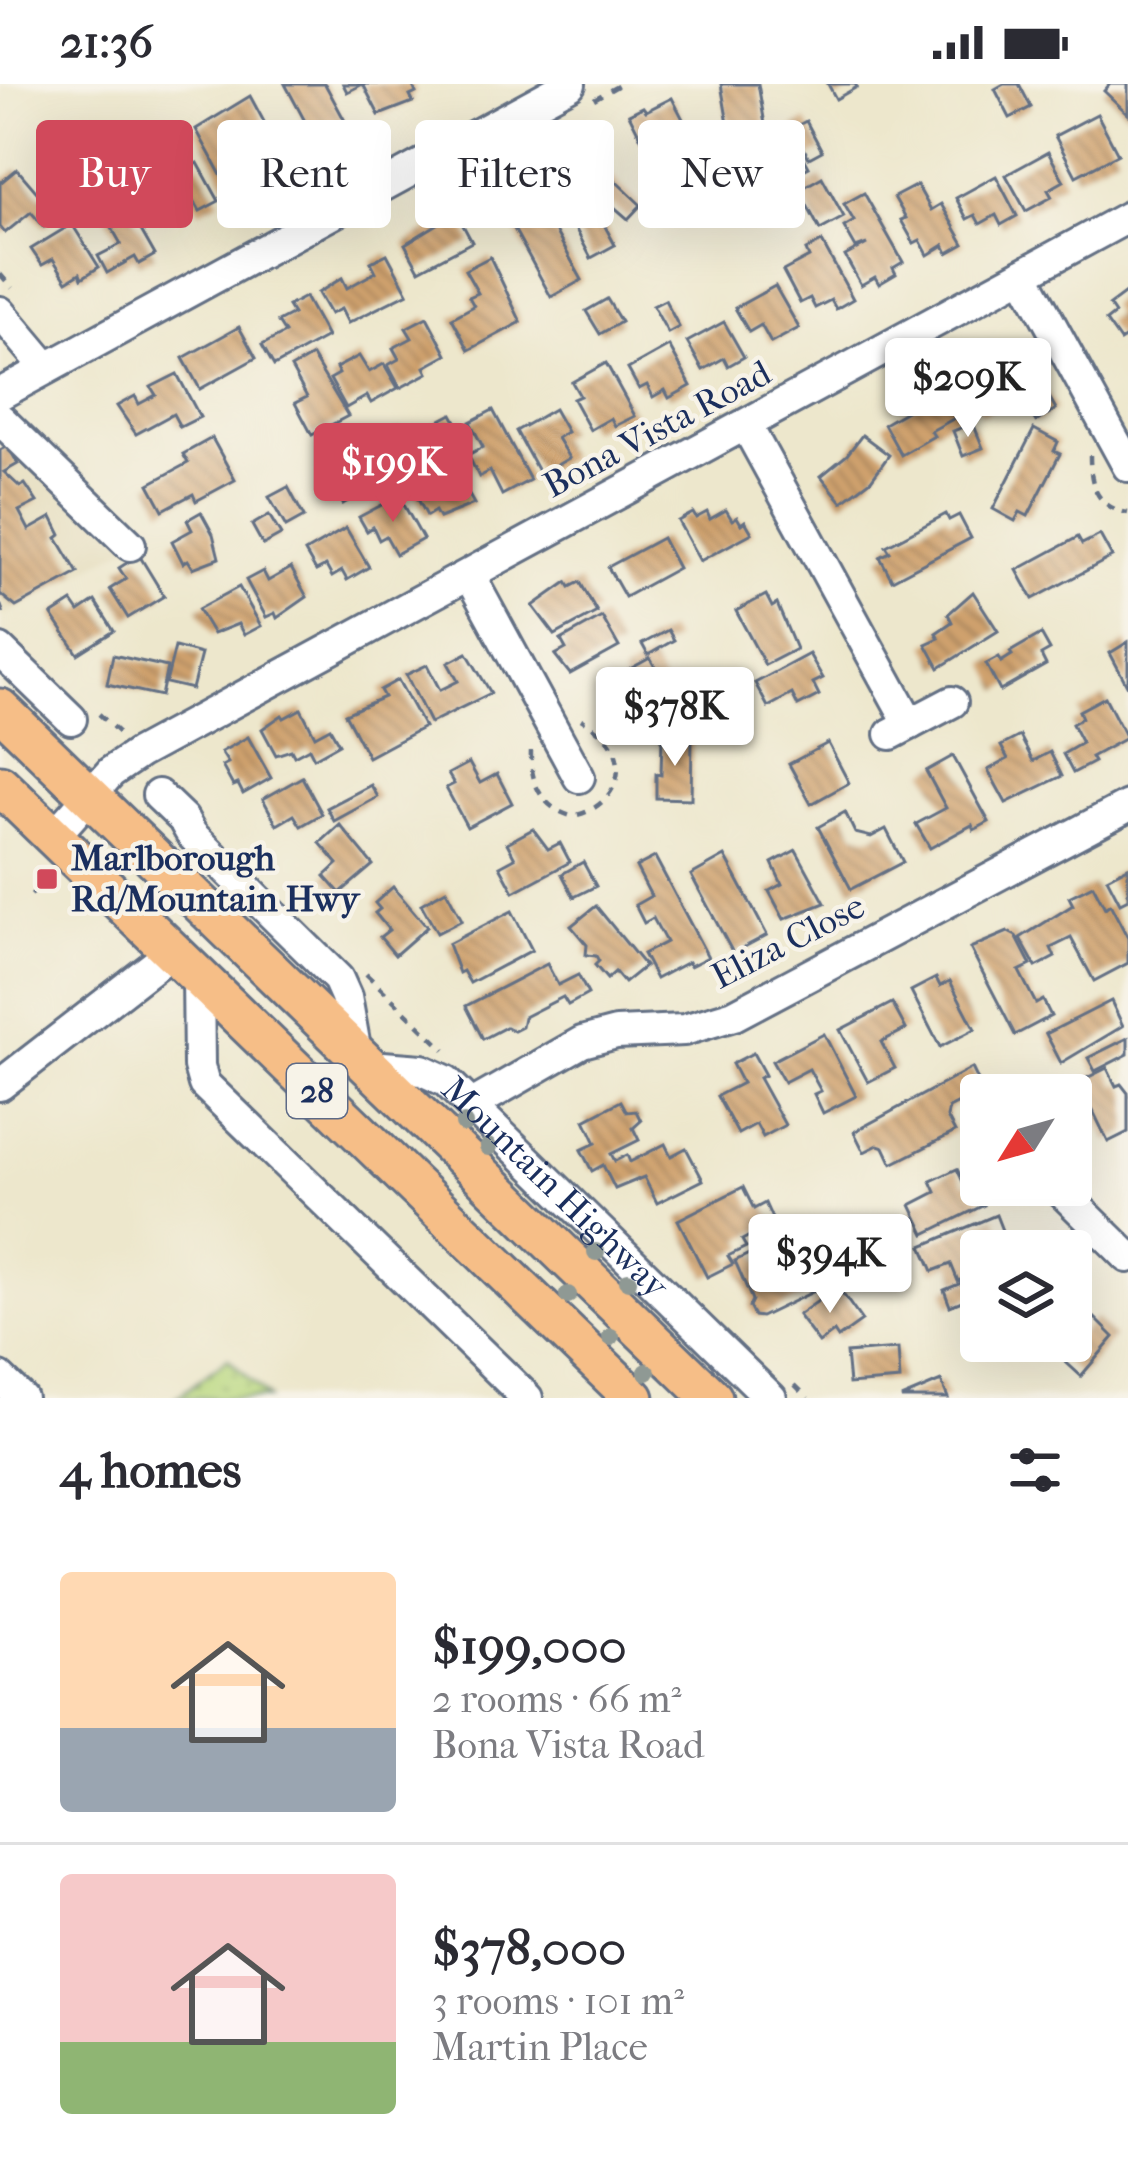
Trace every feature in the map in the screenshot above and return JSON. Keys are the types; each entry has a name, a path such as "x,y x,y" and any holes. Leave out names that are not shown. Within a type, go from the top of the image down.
{"main road":[{"name":"Mountain Highway","path":"0,709 710,1396"},
{"name":"28","path":"0,785 634,1398"}],"street":[{"path":"0,394 570,84"},
{"name":"Bona Vista Road","path":"53,836 118,766 139,753 1128,217"},
{"path":"1023,274 1128,466"},
{"path":"0,312 46,368"},
{"path":"0,418 130,545"},
{"path":"746,425 901,729 952,702"},
{"path":"469,575 579,776"},
{"path":"10,660 71,719"},
{"path":"10,660 33,740"},
{"path":"158,795 192,835 338,979 363,1060"},
{"name":"Eliza Close","path":"472,1105 582,1042 616,1033 684,1030 734,1016 1128,806"},
{"path":"130,834 192,835"},
{"path":"0,1085 186,963 204,1084 527,1398"},
{"name":"Mountain Highway","path":"363,1060 435,1074 769,1396"},
{"path":"518,1150 524,1215"},
{"path":"1076,1206 1128,1257"},
{"path":"0,1378 21,1398"},
{"path":"710,1396 769,1396"}],"path":[{"path":"31,895 47,879"}],"shaded area":[{"path":"0,419 130,545 0,617"}],"green space":[{"path":"228,1359 268,1398 176,1398"}],"building":[{"path":"285,84 325,84 344,120 304,120"},
{"path":"363,84 412,84 416,93 410,96 413,102 379,115"},
{"path":"721,84 758,84 764,120 727,120"},
{"path":"828,84 855,84 857,87 836,99"},
{"path":"1019,84 1031,107 1010,118 995,89"},
{"path":"1110,84 1128,84 1128,114 1104,91"},
{"path":"250,96 263,120 217,120 217,168 196,129"},
{"path":"672,98 683,120 638,120 638,132 629,114 643,107 646,111"},
{"path":"1097,114 1118,154 1076,176 1055,136"},
{"path":"805,122 822,151 809,158 805,150"},
{"path":"1048,152 1064,181 1048,190 1052,197 1026,211 1006,175"},
{"path":"198,163 217,197 217,202 200,211 193,203 193,166"},
{"path":"17,169 36,191 36,218 31,212 5,233 0,227 0,183"},
{"path":"996,176 1017,216 1001,225 996,215 980,224 975,215 967,219 956,198"},
{"path":"822,177 844,217 820,230 805,201 805,187"},
{"path":"614,180 638,202 628,219 614,207"},
{"path":"917,185 931,210 941,204 964,244 948,253 944,245 928,255 920,240 914,243 894,197"},
{"path":"864,193 903,262 893,268 896,274 879,284 875,277 861,285 845,256 867,244 856,248 844,227 854,221 844,204"},
{"path":"65,228 75,228 99,267 67,281 53,259 42,265 31,249"},
{"path":"112,228 140,228 155,255 139,264 135,257 107,273 98,256 121,244"},
{"path":"431,228 464,228 472,242 419,270 405,244"},
{"path":"514,228 554,228 582,280 551,297"},
{"path":"575,228 606,228 615,245 591,258"},
{"path":"822,242 853,299 836,309 831,300 815,308 810,298 800,303 783,271 809,257 806,250"},
{"path":"387,254 408,293 348,323 341,309 330,314 318,293 342,278 347,288 376,272 371,262"},
{"path":"490,257 521,322 469,350 452,318 474,306 469,297 478,293 465,270"},
{"path":"775,286 799,328 771,343 761,325 749,332 735,308"},
{"path":"1128,291 1128,336 1120,341 1106,321 1115,314 1109,305"},
{"path":"305,297 327,337 274,366 262,345 285,333 278,322 293,314 288,306"},
{"path":"607,299 621,322 600,334 586,311"},
{"path":"665,300 679,327 668,333 653,306"},
{"path":"427,317 447,355 425,367 428,373 400,388 388,365 399,359 393,348 412,338 406,328"},
{"path":"724,322 744,357 728,366 724,358 703,370 687,342"},
{"path":"239,327 256,358 200,389 183,358"},
{"path":"669,346 691,386 669,398 665,390 653,397 647,385 639,389 628,369"},
{"path":"986,353 997,372 1030,353 1044,380 982,414 961,376 972,370 968,363"},
{"path":"312,356 348,416 312,435 295,403 307,397 291,368"},
{"path":"359,356 369,372 384,364 398,388 371,403 367,396 346,408 330,379 339,374 336,368"},
{"path":"606,363 635,416 615,426 611,418 590,430 573,399 580,396 572,382"},
{"path":"177,374 200,417 180,427 173,414 136,434 117,406 135,396 139,404 156,395 151,387"},
{"path":"955,383 966,412 901,455 884,424"},
{"path":"1041,383 1056,409 1036,422 1020,396"},
{"path":"554,409 567,432 557,438 569,458 540,475 516,431"},
{"path":"493,410 530,480 502,495 490,471 479,477 468,455 483,447 470,422"},
{"path":"452,414 468,443 451,452 435,423"},
{"path":"973,423 983,448 963,456 953,431"},
{"path":"399,429 417,462 394,475 376,442"},
{"path":"1034,429 1058,442 1054,451 1060,454 1028,516 1020,512 1015,521 993,509"},
{"path":"862,435 889,455 871,480 842,502 821,476"},
{"path":"212,438 235,480 196,501 193,494 163,510 149,484 188,463 183,454"},
{"path":"8,446 18,464 4,472 20,487 25,484 37,502 19,511 29,530 52,517 61,535 57,538 78,573 16,607 0,594 0,450"},
{"path":"454,468 474,504 439,518 435,511 427,516 413,490"},
{"path":"344,476 355,497 343,504 331,482"},
{"path":"288,487 304,517 286,527 269,497"},
{"path":"399,496 423,539 396,554 386,536 379,540 373,527 367,531 359,517"},
{"path":"726,510 732,520 745,521 752,533 700,561 678,521 707,512 710,519"},
{"path":"201,512 219,558 193,568 188,560 183,563 172,541 192,530 187,520"},
{"path":"946,514 949,520 959,515 971,538 892,580 880,557 890,552 886,546"},
{"path":"269,515 281,535 263,545 252,525"},
{"path":"346,528 369,567 347,580 342,571 332,577 326,566 316,571 305,552"},
{"path":"1100,535 1112,557 1033,599 1017,570 1078,537 1082,544"},
{"path":"662,538 678,568 625,597 608,567"},
{"path":"139,555 164,596 128,618 110,589 126,579 119,568"},
{"path":"291,568 307,597 277,618 275,613 266,617 246,580 263,571 268,581"},
{"path":"567,582 570,587 580,582 597,612 555,635 533,606"},
{"path":"239,587 261,626 244,635 238,624 213,634 198,609"},
{"path":"973,592 998,631 939,668 926,644 939,638 936,633 952,622 948,614"},
{"path":"766,595 772,607 777,604 796,649 765,665 736,611"},
{"path":"95,601 114,631 78,654 52,615 72,602 79,612"},
{"path":"602,617 619,647 570,674 555,655 566,649 561,640"},
{"path":"668,630 674,640 648,655 642,644"},
{"path":"1041,634 1050,650 1041,655 1046,665 1000,691 986,664 999,657 1001,662"},
{"path":"1128,642 1128,687 1110,653"},
{"path":"175,647 201,654 192,689 166,683"},
{"path":"467,653 491,693 430,723 406,675 427,665 440,690 458,681 448,663"},
{"path":"809,654 823,678 813,683 819,695 798,706 792,694 768,707 755,683"},
{"path":"113,655 167,667 161,696 107,684"},
{"path":"650,658 679,711 650,727 643,715 639,717 621,674"},
{"path":"398,680 424,727 368,757 345,714 384,697 380,690"},
{"path":"1105,697 1126,738 1073,773 1063,754 1082,743 1072,724 1082,718 1079,711"},
{"path":"301,709 315,736 330,728 339,744 314,758 309,748 294,756 291,750 276,755 262,729"},
{"path":"1020,736 1033,761 1050,752 1062,776 1006,803 988,770 1008,759 1001,746"},
{"path":"248,737 271,778 243,794 222,766 228,763 221,752"},
{"path":"662,737 692,738 691,799 656,798"},
{"path":"828,743 849,783 811,804 789,764"},
{"path":"953,756 989,822 974,830 972,825 930,848 916,824 946,808 926,771"},
{"path":"469,763 480,783 497,774 512,803 467,827 446,788 454,784 448,774"},
{"path":"302,777 322,814 301,826 294,815 277,825 263,799"},
{"path":"371,785 378,797 334,821 327,808"},
{"path":"845,812 855,833 871,837 886,829 903,862 851,889 818,827"},
{"path":"340,825 373,865 340,893 325,876 338,864 320,843"},
{"path":"533,829 548,849 560,843 570,862 514,892 500,866 515,858 507,843"},
{"path":"796,850 825,903 784,919 769,891 782,884 772,863"},
{"path":"725,856 767,935 733,953 691,875"},
{"path":"655,857 708,957 656,979 643,954 666,942 653,918 644,923 635,905 651,896 636,867"},
{"path":"583,862 596,886 574,897 562,874"},
{"path":"1128,867 1128,899 1120,903 1107,878"},
{"path":"1093,885 1105,908 1110,904 1128,938 1128,963 1094,981 1071,938 1051,948 1055,957 1036,967 1020,938 1073,905 1069,897"},
{"path":"393,887 427,927 395,955 380,937 389,930 375,913 380,909 375,903"},
{"path":"446,890 462,920 437,933 421,904"},
{"path":"596,906 645,966 624,983 615,972 607,979 595,965 596,956 586,955 587,945 571,926"},
{"path":"512,911 532,950 470,983 463,971 459,973 448,944"},
{"path":"1008,932 1016,936 1031,965 1019,971 1036,1004 1043,1000 1051,1016 1015,1035 970,948"},
{"path":"547,964 558,985 578,975 588,994 568,1005 563,997 524,1017 522,1027 514,1031 506,1027 483,1039 466,1006"},
{"path":"936,978 940,986 950,981 975,1029 940,1047 911,991"},
{"path":"1111,1001 1123,1026 1061,1063 1046,1034"},
{"path":"892,1003 906,1029 881,1042 895,1068 868,1082 840,1030"},
{"path":"824,1034 856,1096 823,1113 814,1094 821,1091 809,1069 784,1082 772,1061"},
{"path":"1128,1038 1128,1054 1095,1071 1088,1058"},
{"path":"753,1053 765,1075 759,1078 785,1125 763,1137 756,1124 738,1134 717,1096 742,1083 732,1064"},
{"path":"1107,1068 1116,1086 1121,1084 1128,1093 1128,1132 1108,1142 1092,1109 1092,1076"},
{"path":"960,1075 960,1102 949,1108 947,1117 955,1132 892,1164 884,1147 864,1152 854,1132"},
{"path":"621,1101 641,1121 633,1128 639,1140 611,1154 615,1161 627,1155 630,1162 665,1144 671,1156 686,1148 703,1180 657,1203 644,1177 615,1189 603,1165 592,1171 581,1150 596,1143 585,1120"},
{"path":"957,1169 960,1206 982,1206 925,1234 911,1205 936,1192 931,1181"},
{"path":"743,1187 754,1209 765,1203 774,1223 742,1240 746,1247 728,1256 733,1264 707,1277 678,1220"},
{"path":"996,1215 1002,1230 960,1230"},
{"path":"960,1230 960,1280 951,1264 933,1271 922,1246"},
{"path":"755,1251 764,1268 799,1251 808,1269 817,1264 827,1285 761,1317 754,1316 735,1261"},
{"path":"960,1284 960,1302 950,1306 944,1290"},
{"path":"838,1287 862,1321 838,1338 834,1332 819,1343 798,1315"},
{"path":"1095,1318 1114,1337 1081,1376 1066,1362 1092,1362"},
{"path":"898,1349 900,1380 849,1384 846,1353"},
{"path":"941,1381 948,1398 901,1398"}],"place":[{"name":"Marlborough Rd/Mountain Hwy","path":"47,879"}]}
